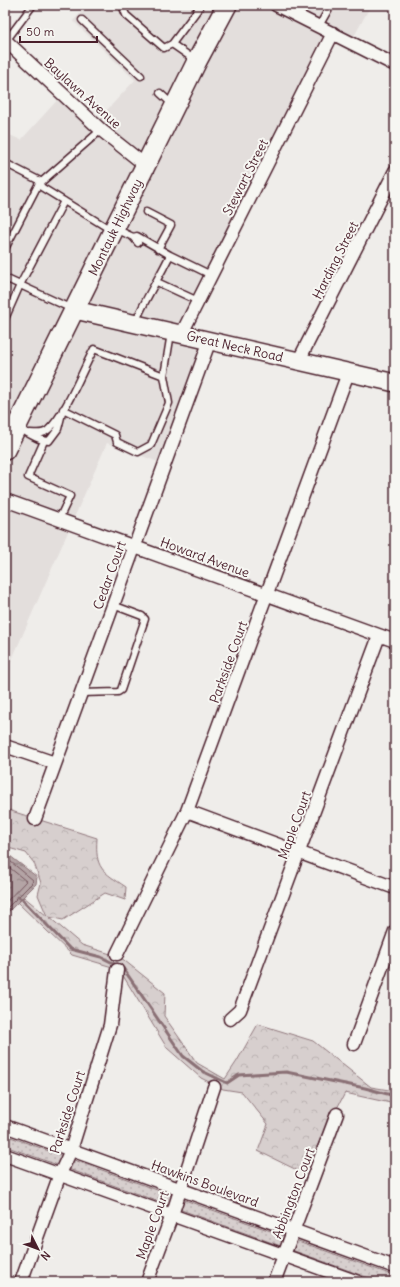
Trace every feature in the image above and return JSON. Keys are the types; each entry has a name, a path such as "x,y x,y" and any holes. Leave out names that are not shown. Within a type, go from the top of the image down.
{"main road":[{"name":"Montauk Highway","path":"5,450 174,106 227,5"},
{"name":"Great Neck Road","path":"75,310 395,383"}],"street":[{"path":"276,5 395,65"},
{"name":"Stewart Street","path":"176,332 198,301 333,33"},
{"name":"Baylawn Avenue","path":"5,41 101,130 145,165"},
{"name":"Harding Street","path":"299,360 395,171"},
{"name":"Cedar Court","path":"35,819 210,340"},
{"name":"Parkside Court","path":"117,954 187,811 268,595 348,373"},
{"name":"Howard Avenue","path":"5,500 395,641"},
{"name":"Maple Court","path":"230,1019 240,1010 379,636"},
{"path":"5,746 55,763"},
{"path":"187,811 395,888"},
{"path":"354,1044 395,931"},
{"name":"Parkside Court","path":"21,1282 60,1174 71,1150 110,1024 117,970"},
{"name":"Maple Court","path":"147,1282 172,1215 214,1087"},
{"name":"Abbington Court","path":"274,1282 337,1114"},
{"name":"Hawkins Boulevard","path":"5,1126 395,1267"},
{"path":"5,1154 358,1282"}],"lane":[{"path":"5,41 33,5"},
{"path":"122,5 126,15 164,48 172,44 199,8 196,5"},
{"path":"319,26 331,5"},
{"path":"82,20 141,76"},
{"path":"172,44 197,61"},
{"path":"160,93 174,106"},
{"path":"5,249 40,183 101,130"},
{"path":"5,163 40,183 64,201 114,230 133,237 137,236 142,238 152,243 158,249 211,275"},
{"path":"5,319 20,285 64,201"},
{"path":"146,212 171,225 158,249"},
{"path":"133,237 138,243"},
{"path":"151,249 158,249"},
{"path":"135,323 142,306 157,282 170,255"},
{"path":"5,278 75,310"},
{"path":"157,282 198,301"},
{"path":"63,409 115,435 117,442 138,452 151,445 169,403 164,376 176,332"},
{"path":"16,427 41,434 48,431 63,409 94,349 164,376"},
{"path":"16,427 44,441 49,441 58,429 63,409"},
{"path":"44,441 28,477 70,496 59,519"},
{"path":"81,693 118,692 122,690 144,619 142,616 113,605"}],"shaded area":[{"path":"88,5 371,5 352,40 331,28 174,338 205,343 161,463 107,443 9,666 5,665 5,133 21,140 61,96 93,125 135,80 73,21"}],"green space":[{"path":"5,809 97,838 97,856 99,863 106,873 126,887 125,900 105,893 63,920 49,917 82,945 120,957 165,993 164,1016 197,1063 225,1079 258,1024 313,1041 371,1087 395,1091 395,1104 345,1093 303,1173 258,1151 268,1124 242,1092 223,1089 201,1078 167,1048 119,969 72,955 18,903 24,897 47,916 38,895 41,883 34,863 26,853 5,847"},
{"path":"5,1135 395,1276 395,1282 380,1282 5,1146"}],"water":[{"path":"5,852 37,877 36,884 5,915"}],"waterway":[{"path":"18,897 22,899 70,949 101,957 123,968 183,1056 202,1071 227,1083 239,1075 286,1072 365,1088 395,1096"}]}
